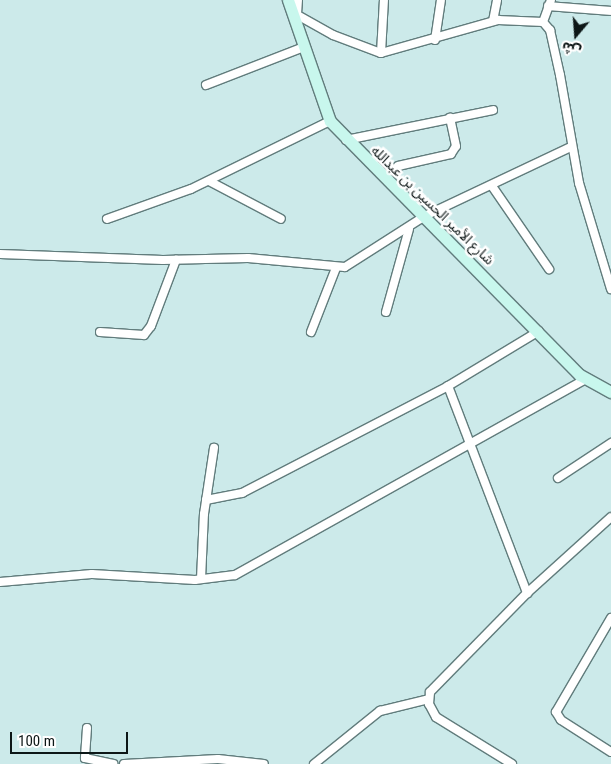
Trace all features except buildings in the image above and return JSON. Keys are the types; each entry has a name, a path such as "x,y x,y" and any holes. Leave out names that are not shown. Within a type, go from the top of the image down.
{"street":[{"name":"شارع الأمير الحسين بن عبدالله","path":"288,0 330,121 346,140 425,216 539,331 584,380 611,392"},
{"path":"298,0 294,13 367,51 381,53 435,40 493,21 514,18 543,22 550,30 560,75 572,147 611,289"},
{"path":"381,53 384,0"},
{"path":"435,40 441,0"},
{"path":"493,21 497,0"},
{"path":"543,22 550,3 611,11"},
{"path":"206,85 304,47"},
{"path":"346,140 493,110"},
{"path":"398,166 451,154 456,146 450,118"},
{"path":"107,219 209,181 330,121"},
{"path":"0,254 176,260 248,258 336,268 363,259 425,216 572,147"},
{"path":"209,181 281,219"},
{"path":"492,186 549,269"},
{"path":"386,312 406,251 408,229"},
{"path":"100,332 144,335 151,326 176,260"},
{"path":"312,332 336,268"},
{"path":"206,500 242,493 448,386 539,331"},
{"path":"0,582 92,574 220,579 252,568 303,536 471,446 584,380"},
{"path":"448,386 527,594"},
{"path":"558,478 611,443"},
{"path":"201,579 206,500 214,448"},
{"path":"507,763 442,723 431,711 429,699 433,688 527,594 611,517"},
{"path":"611,618 556,712 561,720 611,752"},
{"path":"314,764 380,711 429,699"},
{"path":"87,728 85,758 113,764"},
{"path":"124,764 218,759 264,764"}]}
